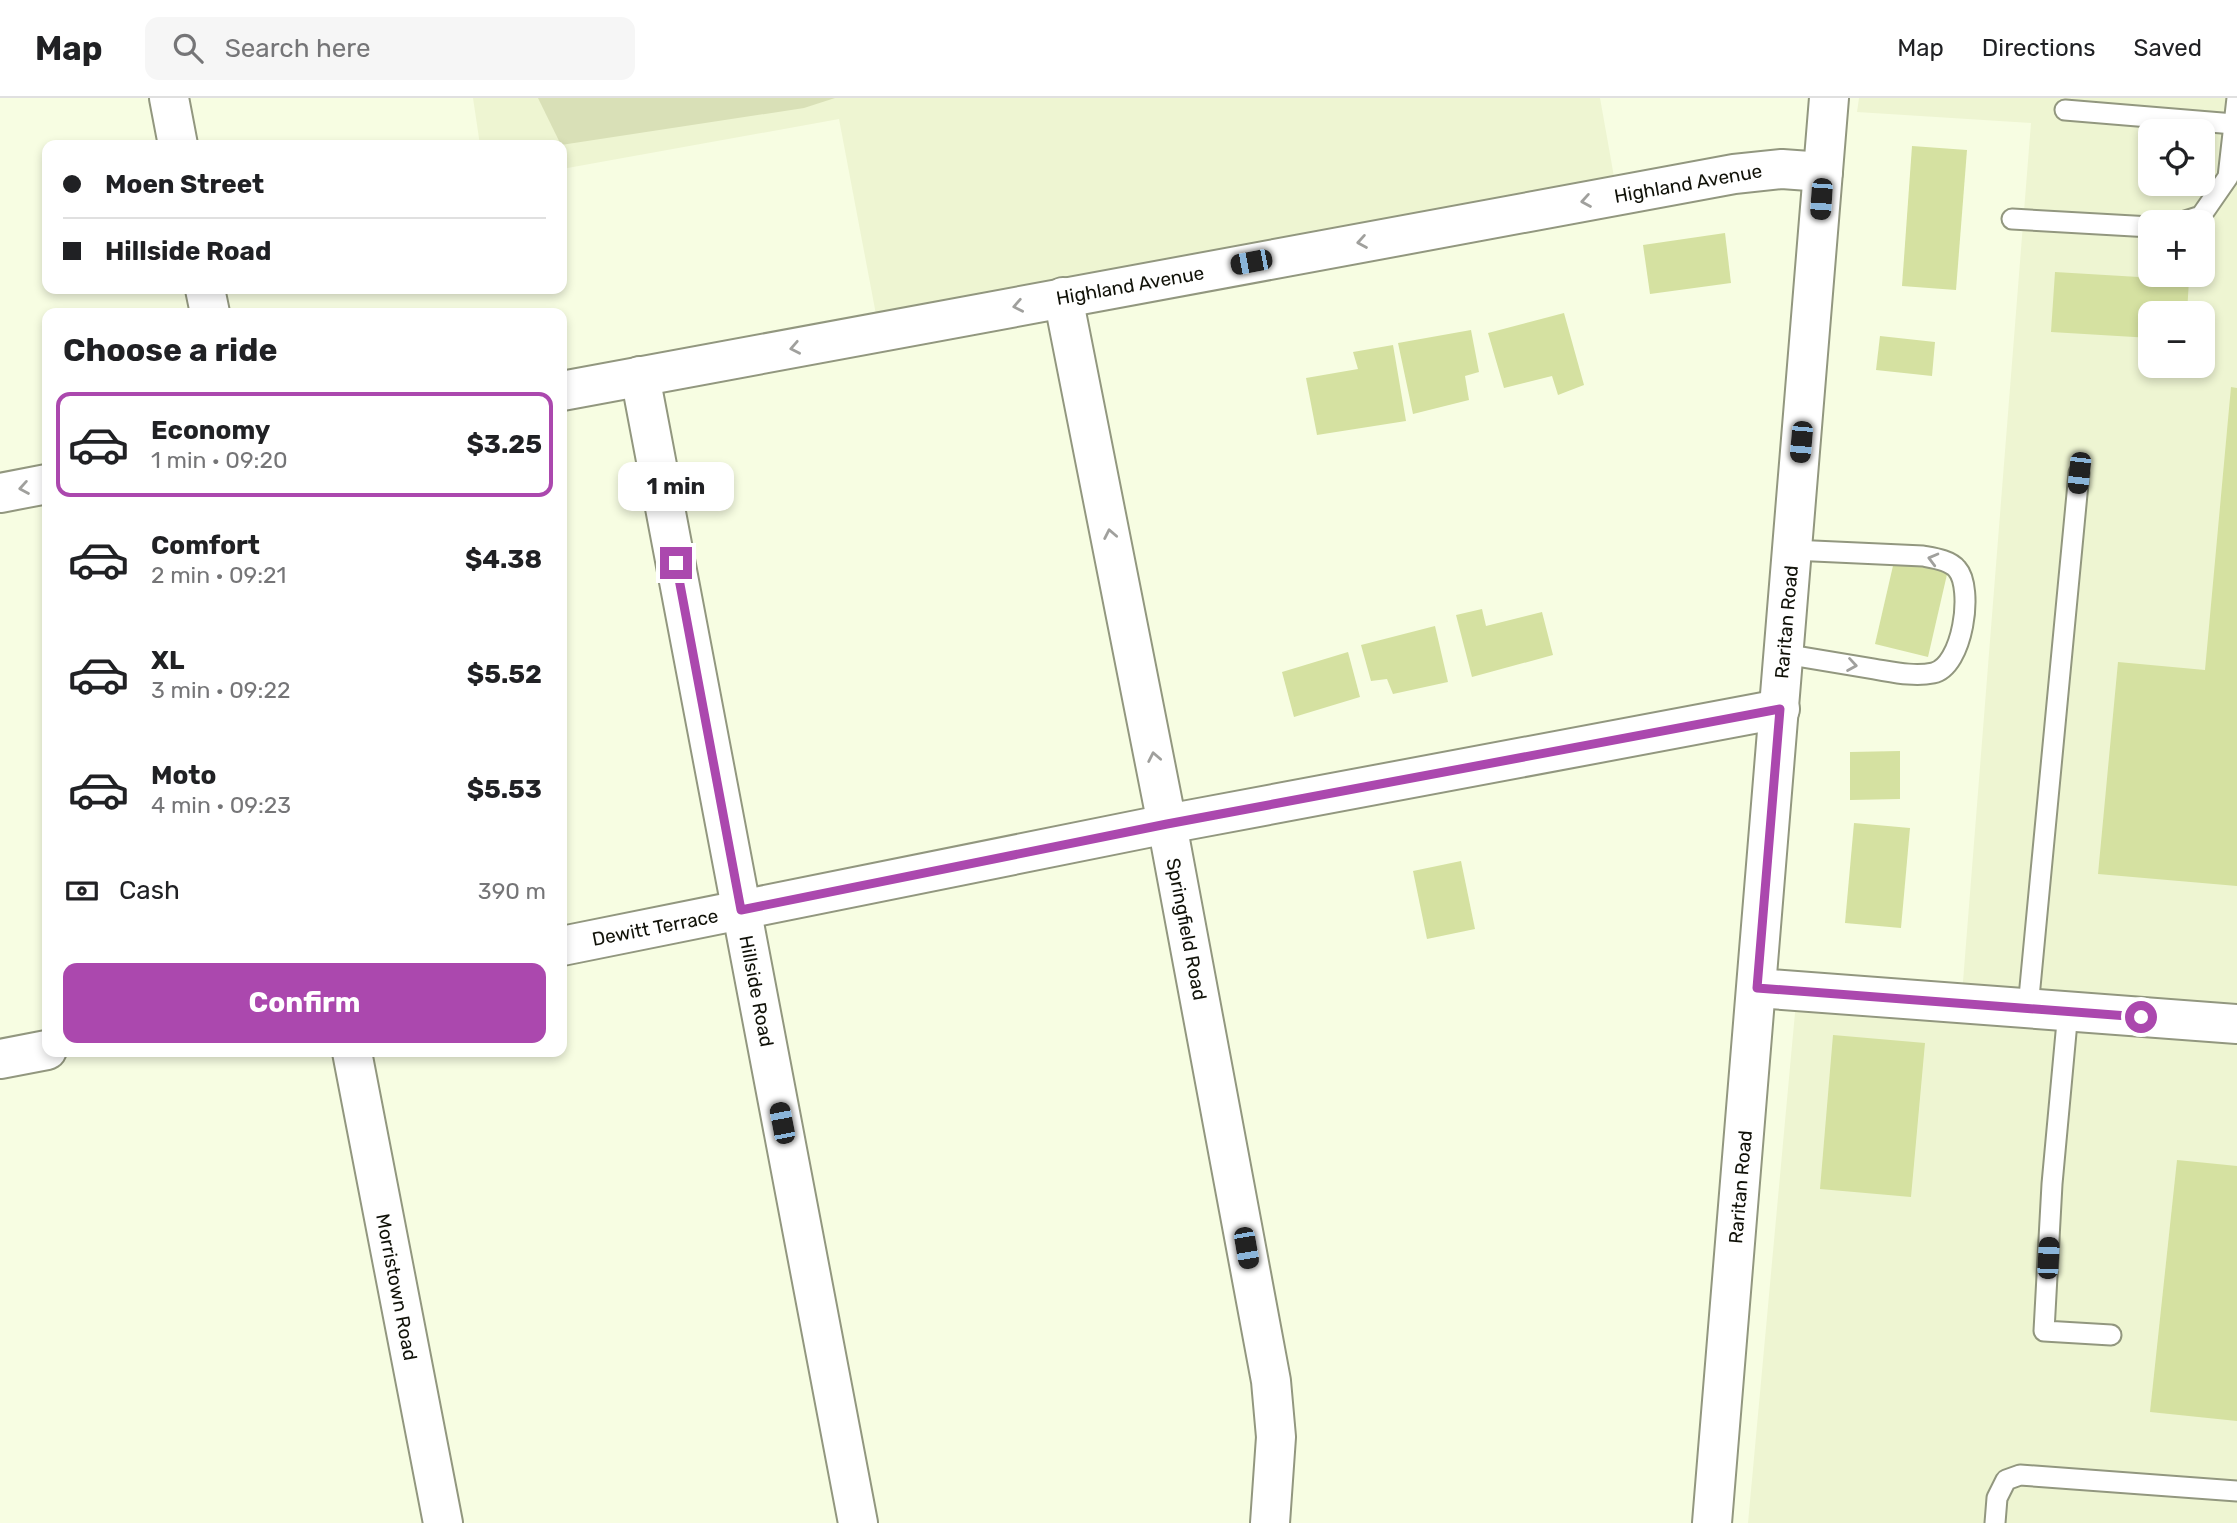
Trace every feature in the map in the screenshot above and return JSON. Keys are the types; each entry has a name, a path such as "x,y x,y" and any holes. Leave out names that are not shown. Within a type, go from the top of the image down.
{"street":[{"path":"169,98 177,140"},
{"name":"Raritan Road","path":"1712,1523 1829,98"},
{"name":"Highland Avenue","path":"567,390 1734,174 1782,169 1823,172"},
{"name":"Springfield Road","path":"1063,297 1167,824 1271,1381 1276,1437 1270,1523"},
{"name":"Hillside Road","path":"640,376 858,1523"},
{"path":"0,493 42,485"},
{"name":"Dewitt Terrace","path":"567,945 1167,824 1780,709"},
{"path":"1757,988 2237,1024"},
{"path":"0,1059 42,1051"},
{"name":"Morristown Road","path":"353,1057 443,1523"}],"lane":[{"path":"2206,210 2228,177 2237,98"},
{"path":"2066,110 2234,124"},
{"path":"2012,219 2138,226"},
{"path":"2028,1008 2079,473"},
{"path":"1784,654 1911,675 1936,673 1952,660 1961,638 1965,582 1957,568 1939,559 1923,556 1792,550"},
{"path":"2068,1011 2052,1184 2043,1331 2111,1335"},
{"path":"1995,1523 1997,1498 2006,1480 2020,1475 2237,1491"}],"shaded area":[{"path":"473,98 1600,98 1616,188 878,325 839,119 567,168 567,140 479,140"},
{"path":"538,98 835,98 804,108 567,144 567,140 559,140"},
{"path":"1859,98 2237,98 2237,1523 1748,1523 1796,1002 1961,1007 2031,123 1857,112"}],"building":[{"path":"1912,146 1967,150 1956,290 1902,286"},
{"path":"1725,233 1731,283 1650,294 1643,245"},
{"path":"2055,272 2138,277 2138,287 2189,287 2188,301 2138,301 2138,337 2051,332"},
{"path":"1564,313 1584,385 1558,395 1552,376 1504,388 1488,333"},
{"path":"1471,330 1479,372 1465,376 1469,400 1413,414 1398,343"},
{"path":"1880,336 1935,342 1932,376 1876,370"},
{"path":"1393,345 1406,421 1317,435 1306,378 1358,369 1353,352"},
{"path":"2231,387 2237,388 2237,886 2098,874 2118,662 2205,670"},
{"path":"1895,557 1948,570 1928,657 1875,644"},
{"path":"1482,609 1486,626 1542,612 1553,655 1472,677 1456,615"},
{"path":"1435,626 1448,682 1393,694 1387,679 1371,681 1361,645"},
{"path":"1348,652 1360,697 1294,717 1282,672"},
{"path":"1900,751 1900,799 1850,800 1850,752"},
{"path":"1854,823 1910,828 1901,928 1845,923"},
{"path":"1461,861 1475,929 1427,939 1413,871"},
{"path":"1833,1035 1925,1043 1911,1197 1820,1189"},
{"path":"2177,1160 2237,1166 2237,1421 2150,1412"}],"route":[{"path":"676,563 741,910 1167,824 1780,709 1757,988 2141,1017"}]}
